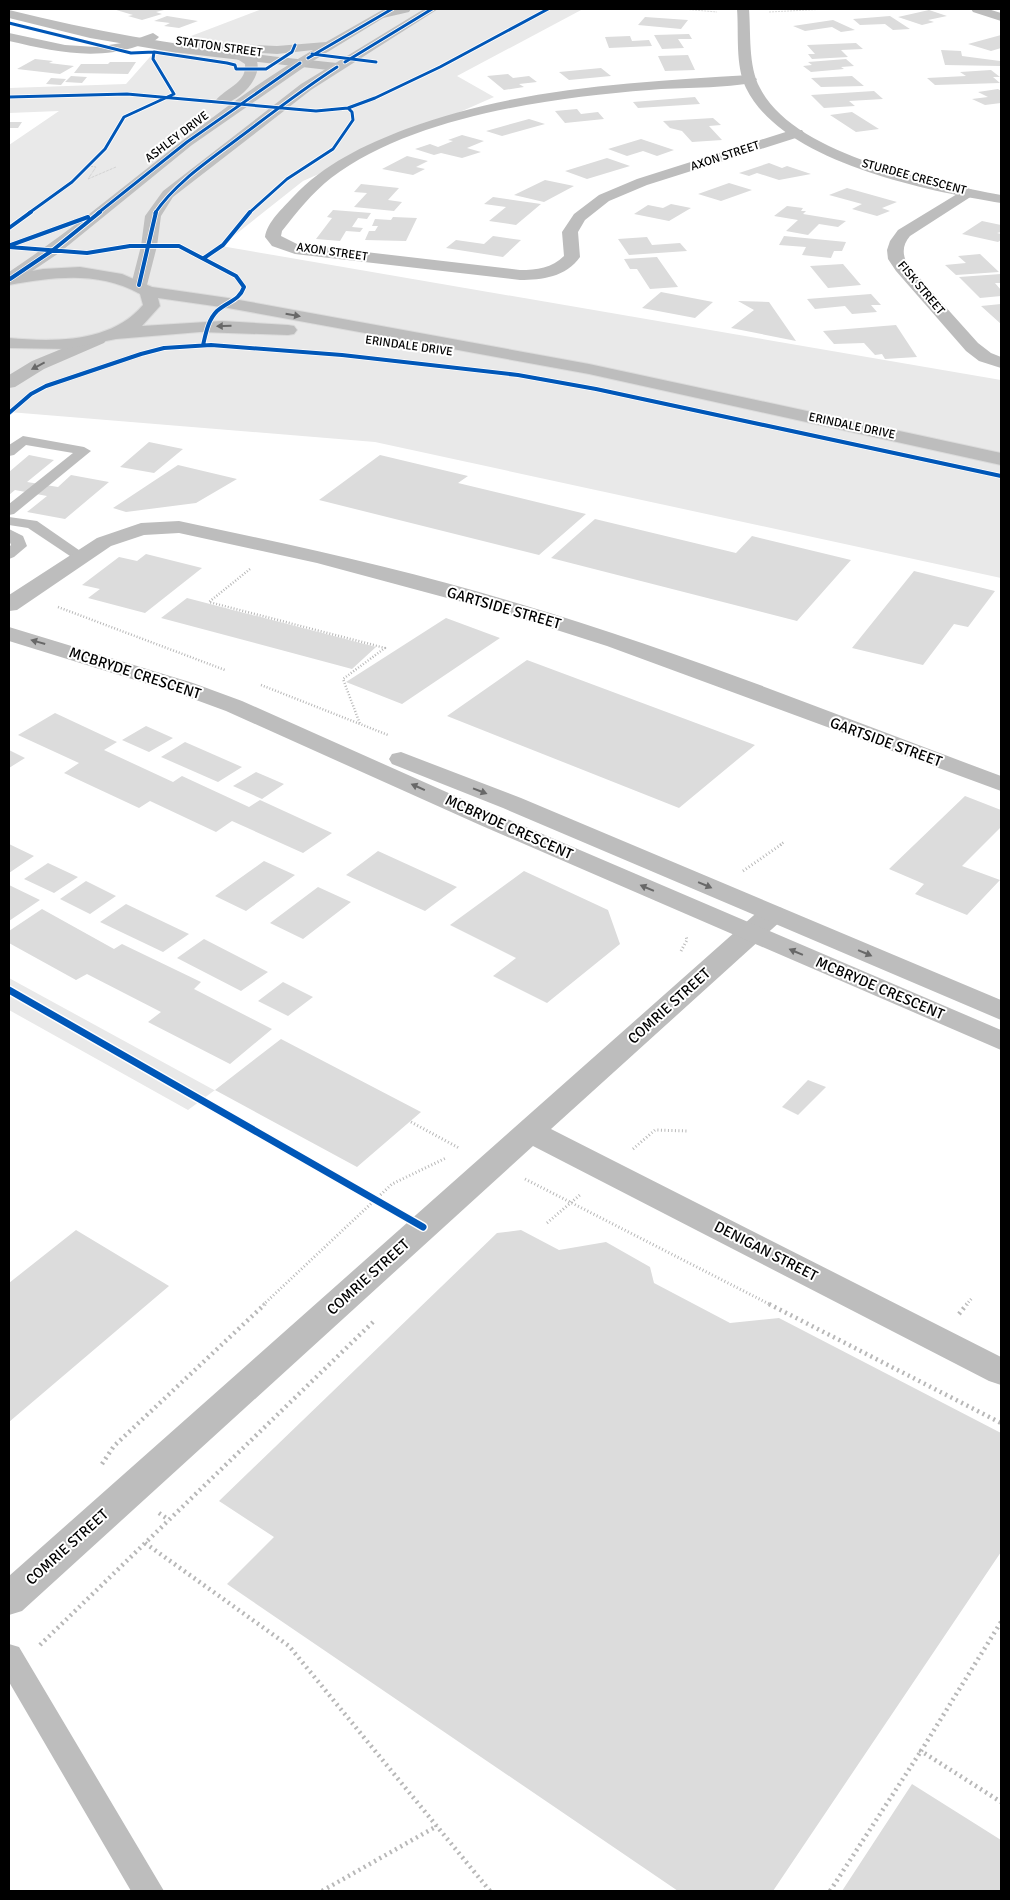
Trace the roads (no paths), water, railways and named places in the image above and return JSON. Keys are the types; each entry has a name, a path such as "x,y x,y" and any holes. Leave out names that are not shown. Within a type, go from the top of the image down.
{"main road":[{"path":"143,288 153,216 168,194 288,100 432,9"},
{"name":"ASHLEY DRIVE","path":"10,280 48,253 187,142 304,61 388,11"},
{"path":"196,45 293,50 334,43"},
{"path":"187,142 190,123 240,88 252,71 251,62 240,57"}],"street":[{"name":"STATTON STREET","path":"24,9 74,22 196,45 341,65"},
{"path":"388,11 405,9"},
{"name":"STURDEE CRESCENT","path":"743,9 750,79 759,100 770,113 797,133 838,154 879,170 968,193 1001,199"},
{"path":"978,9 1001,17"},
{"name":"STATTON STREET","path":"9,14 77,31 139,43 240,57 304,61"},
{"name":"STATTON STREET","path":"9,37 89,53 116,50 152,37"},
{"name":"AXON STREET","path":"750,79 592,90 497,106 444,121 373,148 340,166 301,196 274,230 273,237 278,242 295,249 520,276 545,273 565,266 572,257 569,239 570,232 579,218 604,198 642,182 797,133"},
{"name":"FISK STREET","path":"968,193 904,233 899,238 894,250 897,262 972,347 986,357 1001,363"},
{"name":"ERINDALE DRIVE","path":"10,280 69,273 98,274 143,288 589,369 1001,459"},
{"path":"9,384 38,365 133,326 146,316 152,306 143,288"},
{"name":"ERINDALE DRIVE","path":"9,343 44,345 188,326 232,325 405,345 702,394"},
{"name":"GARTSIDE STREET","path":"9,605 104,542 121,534 160,526 179,527 320,558 512,608 615,641 1001,784"},
{"name":"MCBRYDE CRESCENT","path":"9,614 126,650 220,693 762,923 1001,1011"},
{"name":"MCBRYDE CRESCENT","path":"9,634 220,693"},
{"name":"MCBRYDE CRESCENT","path":"762,923 1001,1041"},
{"name":"COMRIE STREET","path":"9,1599 762,923"},
{"name":"DENIGAN STREET","path":"530,1131 1001,1372"}],"lane":[{"path":"9,452 23,440 84,450 9,522"},
{"path":"9,522 19,546 9,554"},
{"path":"9,522 32,524 81,557"},
{"path":"13,1663 148,1891"}]}
